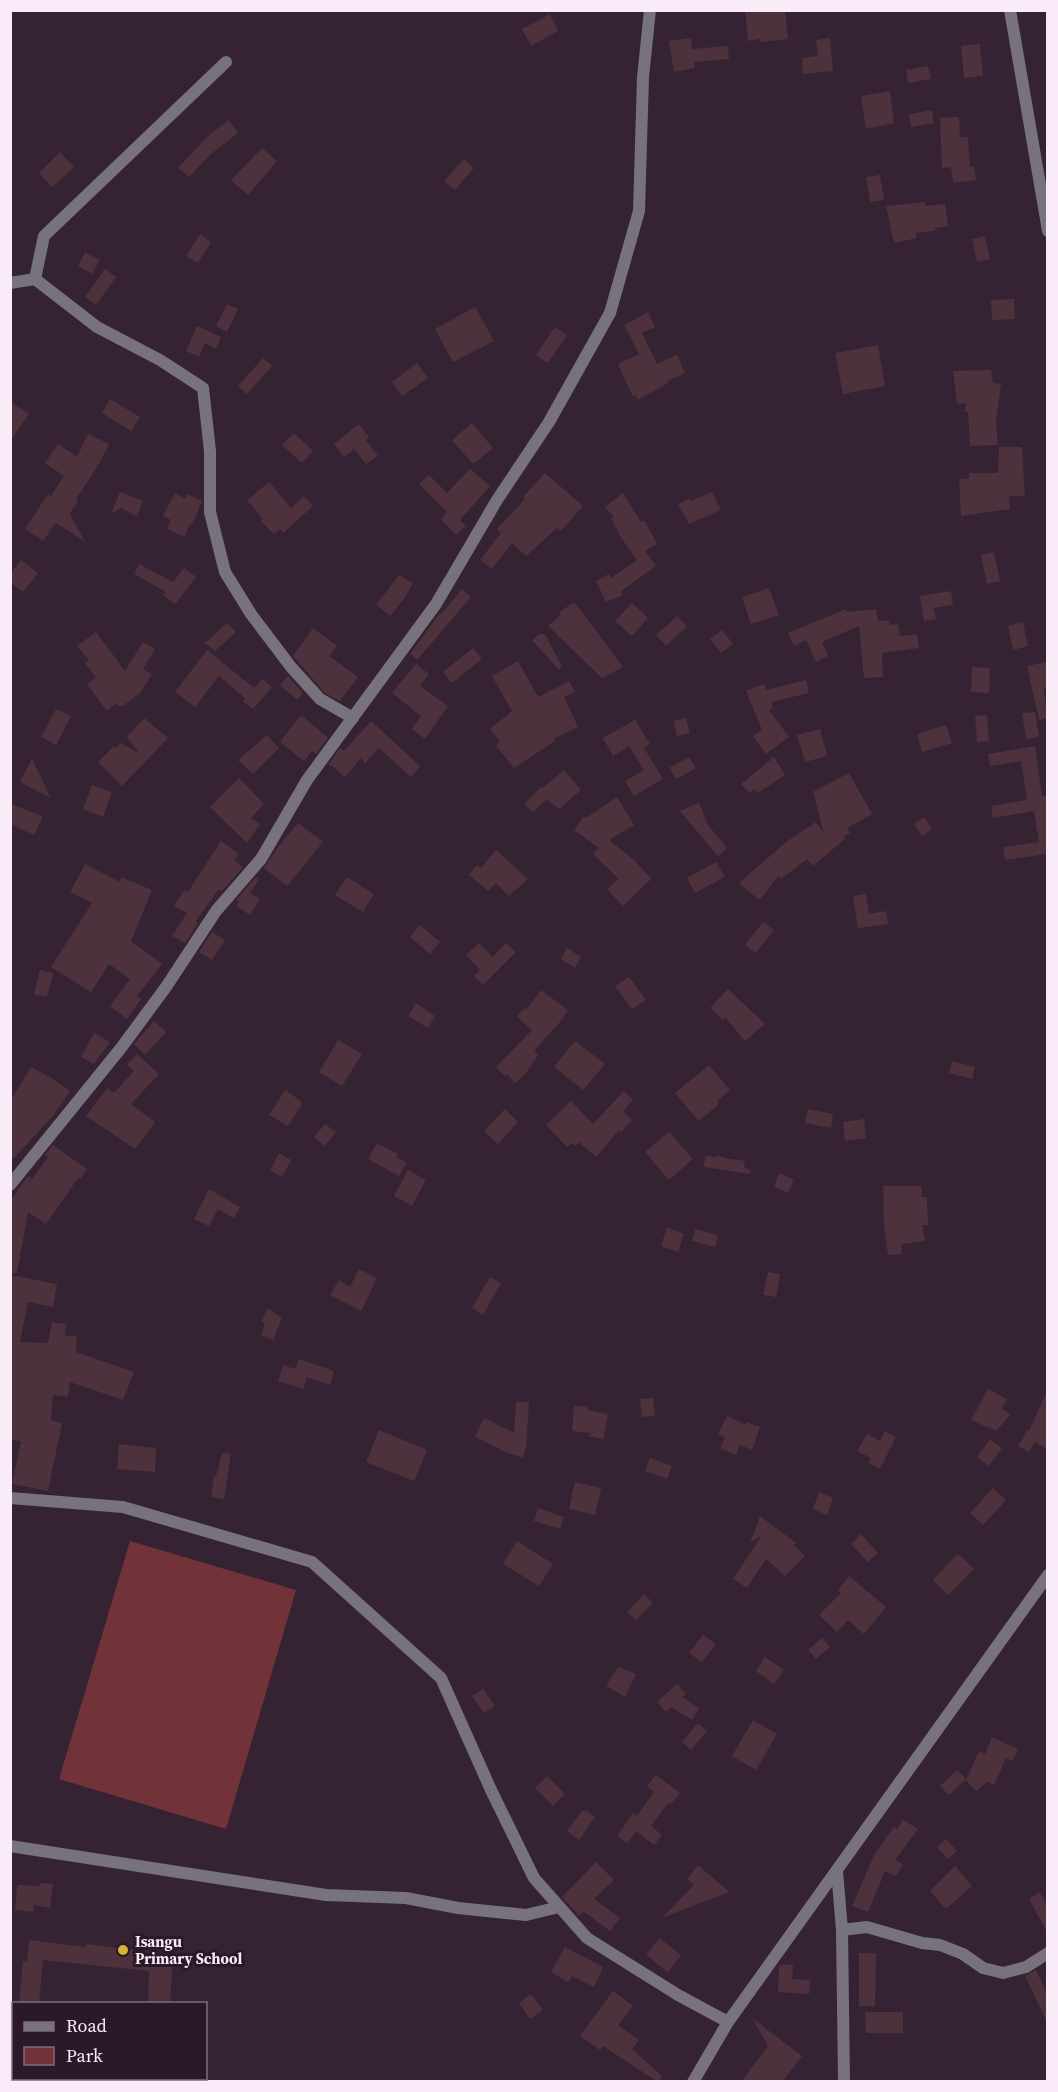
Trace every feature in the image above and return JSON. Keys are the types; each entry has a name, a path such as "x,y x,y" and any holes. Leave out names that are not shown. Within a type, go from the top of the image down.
{"street":[{"path":"10,1185 121,1048 166,987 216,911 261,859 307,780 436,604 497,500 549,422 610,313 639,211 643,77 650,10"},
{"path":"1010,10 1047,231"},
{"path":"35,279 44,236 226,62"},
{"path":"10,283 35,279 97,327 160,360 203,388 210,451 210,512 225,572 251,614 291,667 320,699 353,718"},
{"path":"10,1498 123,1508 312,1562 441,1677 491,1790 534,1878 587,1938 678,1995 728,2022"},
{"path":"693,2082 728,2022 1047,1575"},
{"path":"10,1846 326,1895 406,1898 458,1908 526,1915 560,1907"},
{"path":"837,1871 842,1930 844,2082"},
{"path":"842,1930 867,1927 922,1943 940,1945 963,1954 983,1968 1003,1973 1026,1967 1047,1953"}],"green space":[{"path":"130,1541 296,1590 226,1829 59,1779"}],"building":[{"path":"745,10 785,10 788,39 748,41"},
{"path":"550,14 558,31 531,46 522,29"},
{"path":"691,38 692,49 728,46 729,59 694,62 695,68 674,72 669,41"},
{"path":"830,38 833,71 803,74 802,58 818,56 816,40"},
{"path":"980,44 983,76 964,78 961,46"},
{"path":"928,66 931,79 908,83 906,70"},
{"path":"890,91 894,123 866,129 861,96"},
{"path":"932,110 934,123 911,127 909,114"},
{"path":"959,117 960,137 968,137 970,167 974,167 976,180 953,183 951,167 942,168 940,118"},
{"path":"229,120 238,133 211,154 189,177 178,168 209,135"},
{"path":"262,148 277,161 248,195 231,180"},
{"path":"60,152 74,167 52,187 39,173"},
{"path":"464,159 474,168 455,190 444,181"},
{"path":"880,175 884,200 870,202 866,177"},
{"path":"925,202 925,206 945,204 948,226 935,228 935,231 916,233 917,238 894,243 886,206"},
{"path":"200,234 211,242 198,263 186,256"},
{"path":"985,236 990,259 977,262 972,239"},
{"path":"85,252 100,260 92,274 78,266"},
{"path":"105,269 116,277 96,305 85,297"},
{"path":"1014,299 1015,319 992,320 991,300"},
{"path":"227,304 238,309 227,332 216,326"},
{"path":"475,307 494,341 453,362 435,329"},
{"path":"648,312 655,327 642,333 657,364 677,355 685,373 667,381 668,383 638,400 635,395 633,397 618,364 639,354 624,325"},
{"path":"197,326 221,337 216,349 205,343 199,357 186,351"},
{"path":"555,327 567,335 548,363 536,355"},
{"path":"878,345 885,386 843,394 835,353"},
{"path":"263,358 272,366 247,394 238,386"},
{"path":"417,363 428,378 402,396 392,382"},
{"path":"991,370 993,383 1001,384 996,421 998,445 970,446 968,412 965,412 966,403 957,404 953,371"},
{"path":"110,399 140,417 131,431 102,413"},
{"path":"10,401 29,414 10,441"},
{"path":"472,423 493,448 473,464 452,440"},
{"path":"359,424 369,437 366,440 378,456 366,464 354,449 344,457 334,444"},
{"path":"294,433 313,451 302,463 282,445"},
{"path":"88,434 109,444 76,499 78,500 70,514 85,542 56,523 51,529 48,528 51,530 43,541 25,529 48,494 51,496 64,476 45,463 58,444 77,457"},
{"path":"999,447 1022,447 1025,496 1009,496 1010,509 961,516 959,479 969,479 969,473 998,473"},
{"path":"470,469 490,486 460,520 466,526 456,535 441,519 447,512 419,484 429,475 447,493"},
{"path":"545,473 583,506 561,531 557,528 526,556 512,543 492,569 480,560 501,533 497,529"},
{"path":"269,482 291,508 304,496 313,506 283,533 280,529 274,534 261,521 263,519 247,500"},
{"path":"120,492 143,501 137,516 122,509 124,506 111,514"},
{"path":"712,492 721,510 689,524 678,504"},
{"path":"175,493 185,499 188,494 202,501 184,537 167,529 171,520 163,516"},
{"path":"623,493 641,522 644,520 657,544 645,551 656,566 620,592 623,595 606,602 596,581 609,574 611,578 637,560 620,536 611,518 614,517 605,507"},
{"path":"994,552 1000,581 987,584 981,555"},
{"path":"21,560 38,573 23,592 10,582 10,574"},
{"path":"139,564 173,582 184,568 196,577 175,604 163,595 166,592 134,574"},
{"path":"399,575 413,583 390,616 376,605"},
{"path":"769,588 779,615 751,624 742,597"},
{"path":"462,589 471,597 417,660 410,654 440,613"},
{"path":"951,591 953,605 934,608 936,619 924,621 920,596"},
{"path":"632,603 648,618 632,636 615,621"},
{"path":"571,604 576,604 623,667 602,678 548,626"},
{"path":"846,609 847,612 876,609 878,621 889,621 889,625 898,624 900,636 917,634 919,648 882,653 883,677 864,678 859,626 822,642 828,656 816,662 806,640 794,646 788,633"},
{"path":"677,616 687,626 666,646 656,635"},
{"path":"1023,622 1028,646 1013,650 1008,626"},
{"path":"227,623 236,632 215,651 205,643"},
{"path":"313,628 337,646 329,656 358,677 340,701 325,693 293,656"},
{"path":"722,630 733,644 721,653 710,639"},
{"path":"96,632 125,671 143,642 155,649 143,669 152,674 140,693 123,706 118,706 116,703 107,711 87,684 96,678 85,663 89,660 77,646"},
{"path":"539,634 545,634 562,667 558,669 532,640"},
{"path":"473,648 482,659 452,683 443,672"},
{"path":"207,650 254,688 262,679 272,687 253,709 243,701 245,698 219,676 195,707 175,692"},
{"path":"518,661 538,697 569,681 575,692 564,697 578,727 553,739 555,741 514,768 496,746 500,742 490,729 512,711 492,676"},
{"path":"1047,662 1047,688 1044,688 1047,718 1039,720 1027,666"},
{"path":"416,664 429,674 420,686 448,706 425,739 412,729 421,716 392,693"},
{"path":"972,667 990,668 989,693 971,692"},
{"path":"288,676 303,693 297,700 280,685"},
{"path":"806,680 809,693 771,702 773,708 769,710 789,737 766,754 753,736 762,730 746,691 764,684 766,690"},
{"path":"56,709 71,716 56,745 41,737"},
{"path":"1035,712 1039,737 1026,739 1022,713"},
{"path":"301,715 328,738 316,754 312,751 304,761 280,742"},
{"path":"987,715 989,741 977,742 975,716"},
{"path":"144,718 168,738 122,786 98,762 114,746 116,748 121,743 139,753 127,737"},
{"path":"686,718 690,733 677,736 674,721"},
{"path":"635,720 650,744 644,748 663,779 634,796 625,781 644,770 629,746 613,756 603,738"},
{"path":"371,721 420,766 411,777 379,748 365,763 361,758 345,777 329,764 340,748 344,751"},
{"path":"946,725 952,743 922,752 917,734"},
{"path":"820,729 827,756 805,762 797,735"},
{"path":"267,735 279,748 253,774 238,760"},
{"path":"1035,746 1042,796 1047,795 1047,854 1005,860 1003,847 1039,842 1034,811 993,818 991,806 1027,800 1021,761 990,766 988,754"},
{"path":"689,757 696,768 676,779 669,768"},
{"path":"774,757 785,775 758,793 754,789 750,793 741,784"},
{"path":"32,759 51,798 20,782"},
{"path":"564,770 581,790 559,809 547,799 533,812 524,804 541,787 543,788"},
{"path":"849,773 872,814 847,828 850,833 844,836 846,838 813,866 807,859 781,879 778,876 760,900 744,888 739,883 786,842 816,822 824,834 813,792"},
{"path":"239,778 264,804 251,818 260,824 247,843 210,807"},
{"path":"92,785 112,792 103,817 83,809"},
{"path":"617,797 634,825 609,840 635,861 651,879 623,906 607,889 619,879 593,854 599,848 574,830 584,816 586,818"},
{"path":"10,803 43,817 34,835 10,824"},
{"path":"699,803 708,825 727,848 718,856 680,811"},
{"path":"924,817 932,829 922,836 914,824"},
{"path":"298,823 323,842 287,886 264,868"},
{"path":"221,841 239,854 234,860 243,867 222,891 219,889 196,921 198,923 185,943 172,936 187,913 173,906 185,890 188,892"},
{"path":"496,850 528,879 509,896 496,883 488,891 469,875 477,865 481,868"},
{"path":"716,862 725,877 695,893 687,878"},
{"path":"85,864 120,882 121,877 152,890 131,941 162,964 137,996 141,999 127,1019 110,1006 130,979 109,964 91,992 51,967 92,903 70,892"},
{"path":"256,877 259,880 250,893 260,899 250,915 236,906 239,902 236,900"},
{"path":"347,877 374,894 363,912 335,895"},
{"path":"866,894 869,914 886,911 888,924 858,928 853,896"},
{"path":"763,922 774,930 756,953 745,945"},
{"path":"420,925 440,942 430,954 410,937"},
{"path":"212,932 225,940 212,960 199,952"},
{"path":"479,943 493,957 506,943 516,952 483,985 474,976 480,970 466,955"},
{"path":"567,948 581,957 575,968 561,959"},
{"path":"40,970 53,973 47,997 34,994"},
{"path":"629,977 646,1000 632,1009 615,986"},
{"path":"728,989 765,1024 745,1041 726,1018 723,1020 710,1008"},
{"path":"541,990 568,1010 534,1051 538,1055 526,1073 515,1083 496,1067 532,1030 517,1017 524,1008 526,1010"},
{"path":"416,1003 435,1016 428,1028 408,1016"},
{"path":"154,1021 166,1032 145,1055 134,1044"},
{"path":"94,1033 110,1042 94,1064 81,1057"},
{"path":"338,1040 362,1054 342,1086 319,1072"},
{"path":"575,1041 605,1064 583,1090 554,1067"},
{"path":"137,1054 159,1074 131,1104 155,1122 135,1149 86,1116 107,1088 114,1093 134,1071 127,1065"},
{"path":"952,1061 975,1067 972,1079 949,1073"},
{"path":"709,1065 730,1090 717,1101 719,1104 699,1121 675,1093"},
{"path":"31,1067 70,1091 52,1117 10,1162 10,1101"},
{"path":"285,1090 301,1101 301,1106 288,1126 269,1115"},
{"path":"624,1091 633,1100 623,1111 632,1120 621,1132 619,1130 596,1157 579,1142 575,1146 572,1143 567,1147 546,1125 571,1101 593,1124"},
{"path":"505,1109 518,1122 498,1144 484,1131"},
{"path":"808,1109 833,1114 831,1128 805,1123"},
{"path":"864,1119 866,1138 845,1141 843,1122"},
{"path":"325,1124 336,1132 325,1146 314,1137"},
{"path":"669,1132 693,1159 669,1180 645,1152"},
{"path":"377,1143 398,1154 396,1157 407,1163 399,1176 368,1159"},
{"path":"53,1145 87,1169 80,1179 78,1178 46,1224 28,1212 17,1273 10,1273 10,1201 28,1176 32,1179 48,1157 45,1155"},
{"path":"279,1153 291,1160 282,1177 270,1171"},
{"path":"718,1155 745,1161 744,1167 751,1170 750,1174 704,1167 705,1156 717,1157"},
{"path":"408,1170 426,1180 412,1206 394,1196"},
{"path":"779,1173 794,1180 788,1193 774,1187"},
{"path":"883,1186 921,1186 922,1197 927,1197 928,1225 922,1225 925,1241 901,1244 902,1254 888,1255 884,1226"},
{"path":"209,1189 240,1207 234,1218 218,1209 209,1226 194,1219"},
{"path":"667,1227 684,1234 678,1252 661,1246"},
{"path":"695,1229 718,1235 715,1247 692,1241"},
{"path":"359,1269 377,1278 361,1311 330,1295 339,1280 350,1287"},
{"path":"768,1272 780,1274 776,1297 763,1295"},
{"path":"10,1275 57,1284 53,1307 28,1302 20,1342 48,1343 52,1322 66,1324 65,1336 77,1336 76,1352 134,1372 123,1400 70,1382 68,1397 53,1395 51,1420 62,1423 48,1491 12,1484 21,1441 10,1440"},
{"path":"490,1277 501,1283 483,1315 472,1308"},
{"path":"268,1308 282,1318 273,1340 261,1335 265,1324 261,1321"},
{"path":"299,1359 334,1371 330,1385 307,1377 303,1389 278,1381 283,1365 295,1369"},
{"path":"988,1389 1007,1399 1002,1408 1010,1415 996,1431 971,1420"},
{"path":"1047,1391 1047,1449 1035,1442 1029,1452 1018,1446 1027,1430 1029,1431"},
{"path":"653,1398 655,1416 642,1417 640,1399"},
{"path":"516,1402 529,1402 526,1447 523,1458 502,1451 475,1437 484,1418 514,1433"},
{"path":"574,1406 587,1407 587,1410 608,1414 603,1439 589,1436 590,1433 572,1431"},
{"path":"727,1416 746,1425 747,1422 760,1427 752,1450 740,1445 736,1455 720,1448 725,1438 718,1434"},
{"path":"379,1430 427,1450 414,1481 366,1462"},
{"path":"885,1431 896,1437 880,1469 868,1463 871,1458 857,1451 867,1434 880,1441"},
{"path":"990,1439 1002,1448 989,1466 977,1457"},
{"path":"119,1444 156,1448 155,1472 117,1469"},
{"path":"222,1453 231,1454 224,1499 211,1497 214,1476 216,1476"},
{"path":"650,1458 672,1466 667,1479 645,1471"},
{"path":"575,1482 601,1488 595,1515 569,1509"},
{"path":"993,1488 1006,1500 983,1525 970,1513"},
{"path":"819,1492 833,1498 827,1515 813,1509"},
{"path":"538,1508 564,1517 560,1529 534,1521"},
{"path":"760,1516 796,1543 794,1545 805,1556 785,1576 766,1559 747,1588 733,1579 762,1535 750,1543"},
{"path":"861,1534 878,1553 868,1562 851,1544"},
{"path":"517,1541 553,1564 539,1586 503,1564"},
{"path":"956,1555 960,1555 974,1569 948,1595 933,1580"},
{"path":"849,1576 886,1607 864,1634 848,1620 837,1632 819,1615 841,1593 838,1590"},
{"path":"644,1594 653,1603 636,1620 627,1612"},
{"path":"703,1635 716,1644 702,1662 689,1653"},
{"path":"822,1638 830,1647 816,1659 808,1650"},
{"path":"765,1657 784,1670 774,1684 756,1671"},
{"path":"618,1667 636,1674 625,1697 606,1686"},
{"path":"677,1684 686,1694 682,1697 699,1708 692,1720 671,1707 666,1712 657,1702"},
{"path":"483,1689 495,1706 484,1713 472,1696"},
{"path":"753,1720 777,1734 756,1770 732,1756"},
{"path":"698,1723 707,1731 691,1750 682,1742"},
{"path":"992,1737 1018,1749 1012,1761 1006,1758 994,1785 987,1782 976,1791 966,1780 979,1751 985,1754"},
{"path":"957,1770 966,1779 949,1795 940,1786"},
{"path":"656,1775 680,1793 670,1805 668,1803 651,1826 662,1835 654,1845 636,1831 627,1843 617,1836 633,1813 637,1816 654,1792 647,1786"},
{"path":"547,1776 565,1794 553,1806 535,1788"},
{"path":"582,1811 587,1811 595,1817 579,1840 567,1831"},
{"path":"903,1820 918,1829 895,1860 903,1864 896,1876 885,1871 868,1912 852,1906 874,1855 894,1827 897,1829"},
{"path":"946,1839 957,1851 948,1859 937,1847"},
{"path":"596,1862 614,1880 594,1899 620,1918 610,1931 583,1911 579,1916 562,1897"},
{"path":"698,1865 729,1892 662,1918 694,1885 687,1879"},
{"path":"955,1866 972,1886 946,1909 930,1891"},
{"path":"40,1883 53,1884 50,1908 34,1905 33,1912 15,1910 17,1885 40,1886"},
{"path":"1040,1892 1047,1906 1047,1932 1029,1899"},
{"path":"659,1938 681,1955 668,1972 646,1955"},
{"path":"29,1940 86,1947 87,1944 141,1951 140,1954 173,1956 170,2002 148,2002 149,1971 43,1960 39,2002 19,2002 23,1961 27,1961"},
{"path":"565,1947 603,1967 594,1987 572,1976 568,1982 551,1972"},
{"path":"859,1953 876,1953 875,2006 859,2006"},
{"path":"779,1965 793,1965 792,1979 810,1980 809,1994 778,1992"},
{"path":"1036,1970 1047,1994 1047,2022 1025,1976"},
{"path":"613,1991 633,2006 618,2025 639,2040 632,2049 662,2076 658,2082 603,2046 600,2050 580,2036"},
{"path":"531,1994 543,2010 530,2019 519,2003"},
{"path":"865,2012 903,2012 903,2033 866,2033"},
{"path":"752,2018 802,2056 782,2082 741,2082 768,2046"}],"place":[{"name":"Isangu Primary School","path":"123,1950"}]}
